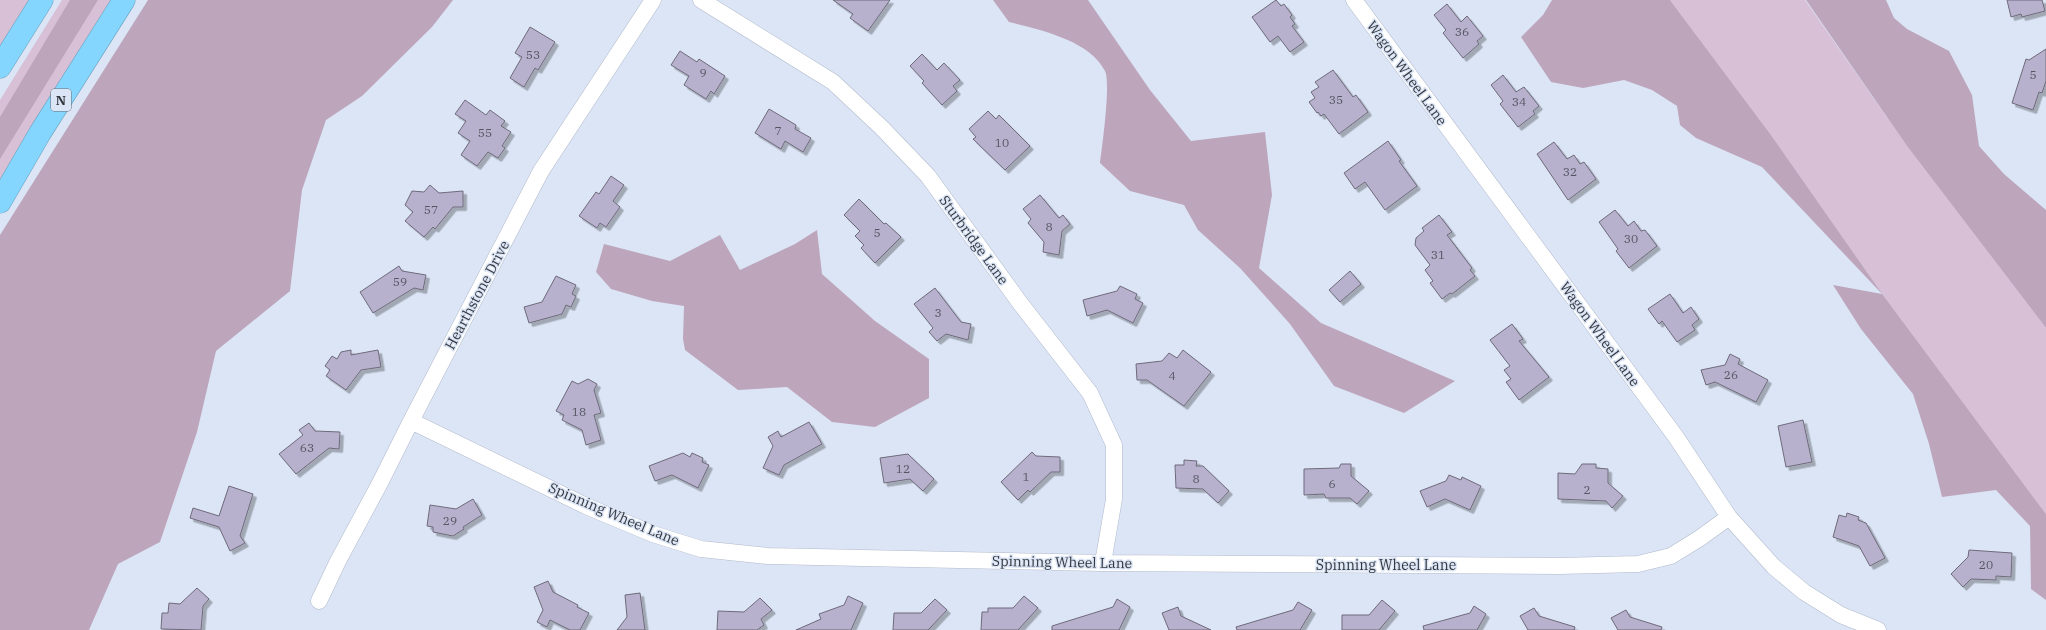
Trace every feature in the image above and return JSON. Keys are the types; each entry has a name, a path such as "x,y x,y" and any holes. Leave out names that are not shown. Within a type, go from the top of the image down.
{"highway":[{"path":"0,67 42,0"},
{"name":"N","path":"0,202 44,127 124,0"}],"street":[{"name":"Hearthstone Drive","path":"319,601 338,561 380,483 541,171 653,0"},
{"name":"Sturbridge Lane","path":"701,0 833,82 882,128 928,176 1020,303 1090,393 1114,445 1114,499 1103,563"},
{"name":"Wagon Wheel Lane","path":"1354,0 1676,437 1729,517 1774,567 1804,592 1841,615 1878,630"},
{"name":"Spinning Wheel Lane","path":"411,421 586,506 653,534 701,549 768,556 1103,563 1559,566 1638,564 1671,556 1700,538 1729,517"}],"shaded area":[{"path":"0,0 34,0 0,52"},
{"path":"62,0 117,0 0,190 0,100"},
{"path":"70,0 98,0 0,159 0,117"},
{"path":"148,0 453,0 432,27 362,96 326,120 302,190 290,291 216,351 197,432 160,542 118,564 89,630 0,630 0,235"},
{"path":"993,0 1088,0 1150,90 1191,141 1265,132 1272,195 1259,268 1321,323 1455,381 1404,413 1334,386 1290,324 1240,268 1198,230 1184,205 1130,191 1100,163 1106,116 1107,78 1105,71 1098,60 1088,51 1063,38 1009,22"},
{"path":"1552,0 1670,0 1771,135 1883,295 2046,514 2046,600 2031,589 2030,526 1996,490 1942,497 1929,444 1913,394 1861,329 1833,285 1882,294 1762,167 1696,138 1680,125 1677,106 1652,90 1624,80 1583,88 1551,82 1521,37 1543,15"},
{"path":"1670,0 1805,0 1907,146 2046,328 2046,514 1883,295 1771,135"},
{"path":"1806,0 1886,0 1894,18 1907,29 1949,51 1972,95 1979,146 2004,174 2046,210 2046,328 1907,146"},
{"path":"817,230 822,274 875,321 929,359 929,398 875,427 832,422 787,387 738,390 685,350 683,339 684,306 652,301 611,289 596,272 604,244 670,261 720,235 740,270 795,244"}],"building":[{"path":"833,0 890,0 868,31 850,18 853,14"},
{"path":"1276,0 1281,6 1284,4 1292,15 1290,17 1295,24 1292,26 1304,42 1290,52 1278,36 1270,42 1252,17"},
{"path":"2007,0 2042,0 2045,11 2022,17 2021,14 2011,17"},
{"path":"1447,4 1461,22 1467,16 1483,36 1477,41 1479,44 1463,58 1443,33 1446,30 1434,15"},
{"path":"530,27 555,42 538,70 535,68 524,87 510,78 522,57 515,53"},
{"path":"2046,49 2046,81 2042,93 2039,92 2033,110 2012,103 2026,59 2029,60"},
{"path":"680,51 697,62 699,59 725,76 714,94 711,91 706,99 684,85 689,76 671,65"},
{"path":"922,54 937,70 944,63 960,80 953,86 957,91 942,105 922,83 924,81 910,66"},
{"path":"1333,70 1353,97 1356,95 1368,112 1339,134 1324,114 1321,116 1318,112 1317,113 1309,102 1315,98 1311,92 1319,87 1315,82"},
{"path":"1503,75 1516,92 1524,87 1539,106 1533,111 1535,114 1518,127 1500,104 1503,101 1491,85"},
{"path":"465,100 486,115 490,110 505,121 501,126 511,132 502,146 505,148 498,158 488,152 477,166 461,155 470,141 458,133 466,121 455,114"},
{"path":"769,109 796,125 795,129 811,138 803,152 785,141 781,149 755,133"},
{"path":"988,111 996,119 999,115 1030,146 1005,170 973,139 976,137 969,129"},
{"path":"1388,141 1401,160 1399,161 1417,186 1385,210 1365,182 1355,189 1344,173"},
{"path":"1554,142 1567,159 1574,155 1580,164 1584,162 1596,179 1568,200 1537,154"},
{"path":"611,176 624,185 613,201 620,207 606,227 600,223 597,228 579,216 596,192 599,194"},
{"path":"430,185 439,193 463,191 463,207 453,207 435,229 433,227 424,237 405,221 413,212 405,205 412,191 424,192"},
{"path":"1040,195 1059,218 1063,215 1070,224 1062,231 1059,255 1043,252 1044,242 1028,223 1031,219 1023,209"},
{"path":"859,199 884,224 886,223 901,237 875,263 861,248 864,245 855,236 860,231 844,215"},
{"path":"1615,210 1628,226 1634,221 1641,231 1645,230 1657,246 1629,268 1616,251 1618,249 1599,222"},
{"path":"1439,215 1452,232 1447,235 1472,268 1470,270 1475,276 1452,294 1450,293 1442,299 1430,283 1433,281 1425,270 1430,265 1415,245 1416,238 1424,231 1422,228"},
{"path":"399,266 402,271 426,275 423,290 414,288 373,313 360,292"},
{"path":"1350,271 1361,284 1340,302 1329,290"},
{"path":"556,276 576,285 572,294 576,296 571,307 566,305 562,314 529,323 524,307 542,302"},
{"path":"1120,286 1137,294 1135,299 1143,303 1133,323 1107,310 1087,316 1083,300 1117,291"},
{"path":"935,288 961,322 971,324 968,340 946,334 937,341 929,332 933,328 914,304"},
{"path":"1670,294 1683,313 1691,307 1699,319 1692,325 1695,330 1677,342 1662,321 1659,324 1648,309"},
{"path":"1512,324 1523,339 1519,341 1549,377 1519,400 1506,382 1511,379 1504,370 1510,366 1490,340"},
{"path":"351,350 351,355 378,350 381,367 361,370 346,390 326,376 330,370 325,366 332,356 337,359 341,352"},
{"path":"1183,350 1211,372 1184,406 1147,380 1137,380 1136,364 1162,361 1169,353 1177,358"},
{"path":"1730,354 1740,359 1738,364 1768,380 1756,402 1715,382 1706,385 1701,370 1725,365"},
{"path":"588,379 597,384 594,390 601,413 594,415 601,440 586,445 582,430 562,420 564,415 556,411 572,381 578,384"},
{"path":"1803,420 1812,462 1786,467 1778,426"},
{"path":"809,422 822,444 784,465 779,475 763,468 773,446 768,437 778,431 781,437"},
{"path":"309,423 315,431 340,432 339,449 329,448 296,474 279,454 303,435 299,430"},
{"path":"1032,452 1036,456 1060,457 1060,472 1051,472 1030,492 1028,490 1018,500 1001,482"},
{"path":"683,453 690,457 692,453 703,458 702,462 709,465 698,488 672,475 655,481 649,466"},
{"path":"908,454 934,479 923,491 910,479 884,483 880,458"},
{"path":"1184,460 1197,461 1196,466 1203,466 1229,491 1218,503 1203,489 1176,488 1175,465 1184,465"},
{"path":"1341,464 1351,464 1351,476 1369,491 1357,504 1350,498 1326,498 1324,494 1304,495 1304,469 1339,468"},
{"path":"1582,464 1596,464 1596,468 1608,469 1608,483 1623,496 1612,508 1606,501 1558,499 1558,473 1575,474"},
{"path":"1449,475 1461,480 1462,477 1481,486 1470,510 1445,499 1427,507 1420,491 1446,481"},
{"path":"229,486 253,494 240,536 245,543 230,551 219,527 190,518 193,508 219,516"},
{"path":"473,499 482,515 463,527 464,529 453,536 433,532 433,527 427,526 430,505 456,509"},
{"path":"1847,513 1859,517 1858,520 1866,523 1885,558 1870,566 1859,546 1833,537 1839,515 1846,517"},
{"path":"1969,550 2012,553 2011,577 1996,576 1996,580 1971,579 1963,587 1951,574 1968,557"},
{"path":"548,581 553,592 578,605 577,607 589,613 580,630 570,630 550,620 547,627 537,622 543,610 534,587"},
{"path":"197,588 209,599 203,606 201,630 161,629 162,613 168,613 169,603 180,604"},
{"path":"640,593 645,630 617,630 627,617 625,595"},
{"path":"848,596 863,603 851,630 796,630 821,619 819,614 844,605"},
{"path":"1024,596 1038,608 1018,630 981,630 982,612 988,612 988,608 1013,608"},
{"path":"760,598 772,610 761,619 764,625 757,630 717,630 718,611 744,612"},
{"path":"935,599 947,610 928,630 893,630 894,613 921,613"},
{"path":"1117,599 1130,607 1119,630 1052,630 1052,626 1113,607"},
{"path":"1382,600 1395,611 1379,630 1342,630 1342,615 1369,615"},
{"path":"1298,602 1312,610 1300,630 1237,630 1236,627 1293,610"},
{"path":"1474,606 1486,614 1477,630 1424,630 1423,626 1470,613"},
{"path":"1178,607 1181,616 1211,630 1169,630 1162,613"},
{"path":"1534,608 1539,616 1575,627 1574,630 1528,630 1520,616"},
{"path":"1626,610 1630,617 1662,627 1661,630 1618,630 1611,618"}]}
